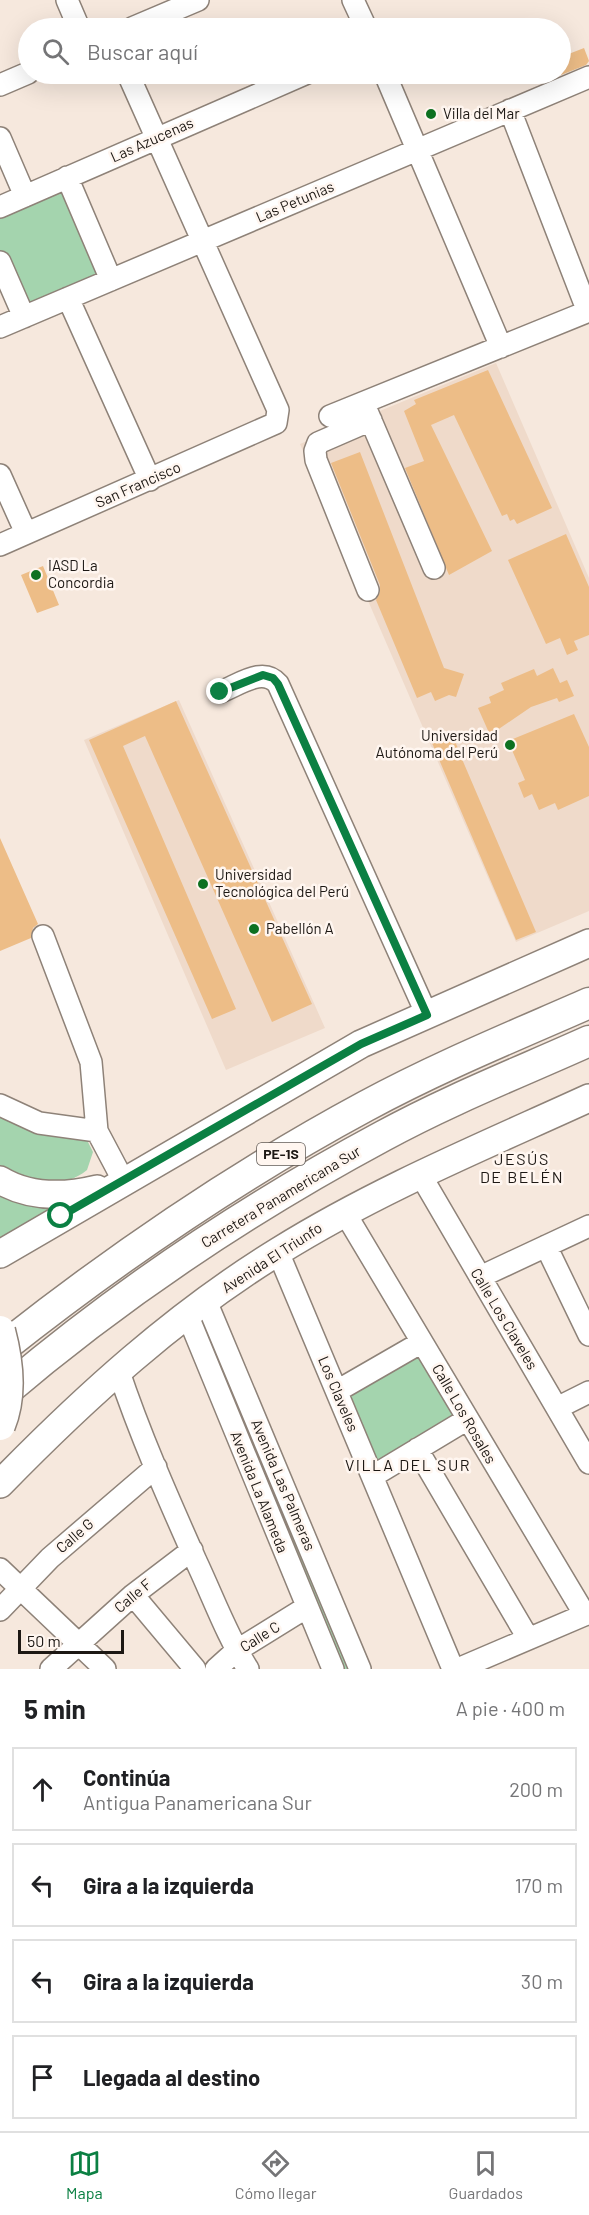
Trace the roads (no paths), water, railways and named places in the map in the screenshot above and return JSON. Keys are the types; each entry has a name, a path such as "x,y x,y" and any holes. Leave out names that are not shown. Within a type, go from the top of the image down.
{"highway":[{"name":"PE-1S","path":"0,1350 148,1238 287,1150 436,1071 589,1003"},
{"name":"Carretera Panamericana Sur","path":"0,1396 167,1268 260,1207 402,1126 589,1041"},
{"path":"0,1331 8,1379 4,1416 0,1425"}],"main road":[{"path":"0,1254 341,1055 589,943"},
{"name":"Avenida El Triunfo","path":"0,1484 54,1428 118,1369 196,1308 278,1252 345,1213 420,1174 589,1098"},
{"path":"0,1180 29,1193 55,1195 80,1193 124,1182"},
{"path":"0,1270 77,1219 124,1182"}],"street":[{"path":"67,0 75,18"},
{"path":"150,18 175,4 198,0"},
{"path":"353,0 361,18"},
{"path":"0,85 18,77"},
{"name":"Las Petunias","path":"0,327 589,77"},
{"path":"132,84 202,241"},
{"name":"Las Azucenas","path":"0,207 281,84"},
{"path":"389,84 501,347"},
{"path":"368,590 316,460 315,450 318,443 367,411 501,347 589,311 510,111"},
{"path":"0,138 25,196"},
{"path":"67,177 111,280"},
{"name":"San Francisco","path":"0,545 276,423 278,410 202,241"},
{"path":"0,262 24,317"},
{"path":"68,298 150,480"},
{"path":"330,416 367,411"},
{"path":"367,411 434,568"},
{"path":"0,475 26,533"},
{"path":"220,692 263,675 273,678 278,684 427,1015"},
{"path":"43,936 92,1062 97,1131 124,1182"},
{"path":"0,1105 39,1123 97,1131"},
{"name":"Calle Los Claveles","path":"420,1174 589,1463"},
{"name":"Calle Los Rosales","path":"345,1213 466,1420 587,1614"},
{"path":"480,1277 589,1227"},
{"path":"546,1246 589,1335"},
{"name":"Los Claveles","path":"278,1252 453,1669"},
{"name":"Avenida La Alameda","path":"196,1308 307,1607 333,1669"},
{"name":"Avenida Las Palmeras","path":"196,1308 360,1669"},
{"path":"336,1391 422,1342"},
{"path":"118,1369 156,1467 237,1651 248,1669"},
{"path":"557,1408 589,1392"},
{"path":"373,1476 466,1420"},
{"path":"417,1449 528,1638"},
{"name":"Calle G","path":"0,1611 50,1558 156,1467"},
{"name":"Calle F","path":"51,1669 133,1595 192,1550"},
{"path":"0,1569 105,1669"},
{"path":"133,1595 195,1669"},
{"name":"Calle C","path":"216,1669 237,1651 307,1607"},
{"path":"458,1669 587,1614"}],"place":[{"name":"Villa del Mar","path":"431,114"},
{"name":"IASD La Concordia","path":"36,575"},
{"name":"Universidad Autónoma del Perú","path":"510,745"},
{"name":"Universidad Tecnológica del Perú","path":"203,884"},
{"name":"Pabellón A","path":"254,929"}],"district":[{"name":"JESÚS DE BELÉN","path":"522,1168"},
{"name":"VILLA DEL SUR","path":"408,1465"}]}
